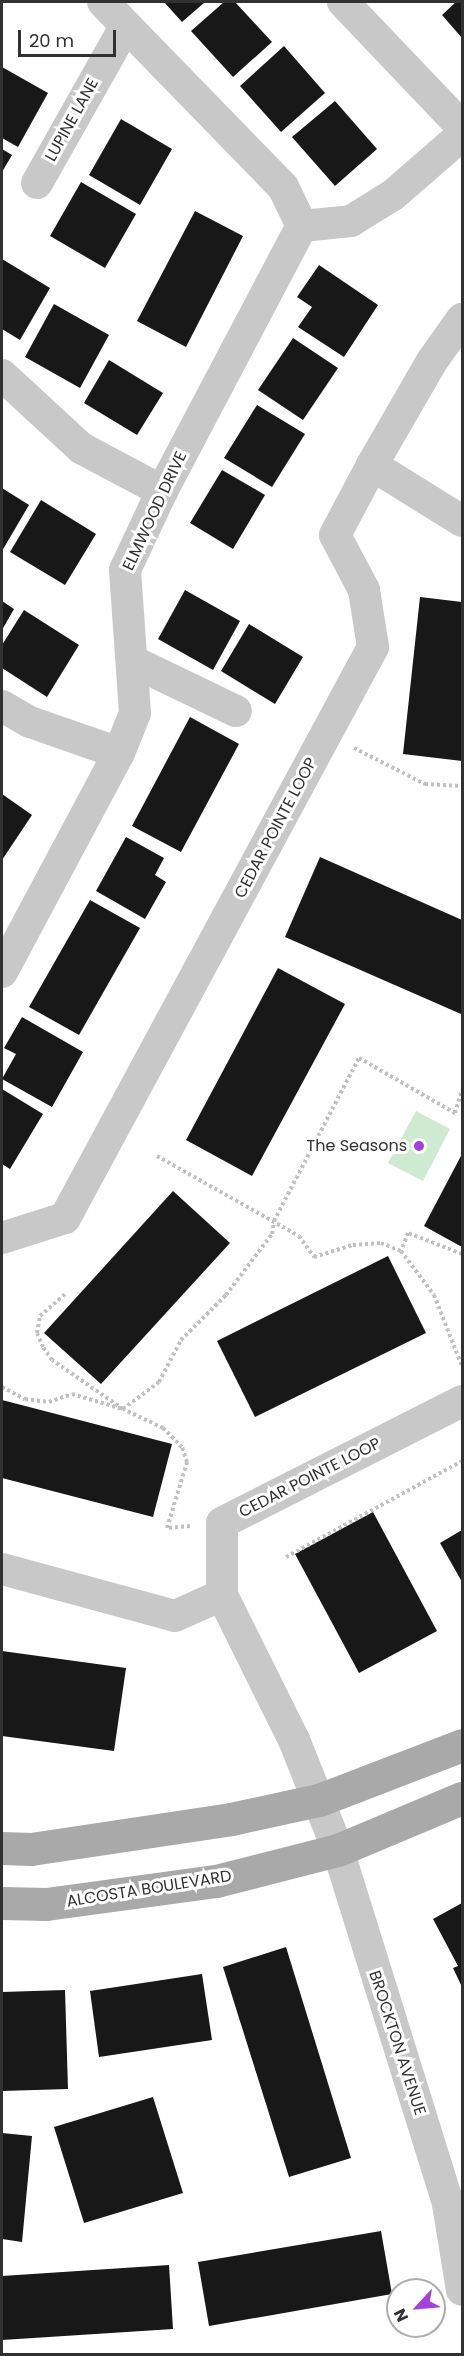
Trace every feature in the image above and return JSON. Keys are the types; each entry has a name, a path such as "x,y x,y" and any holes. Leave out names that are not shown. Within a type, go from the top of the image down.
{"main road":[{"path":"2,1848 31,1849 220,1821 319,1800 462,1745"},
{"name":"ALCOSTA BOULEVARD","path":"2,1903 46,1904 216,1881 338,1850 462,1798"}],"street":[{"path":"103,2 283,187 302,226 351,220 393,195 462,135"},
{"path":"342,2 462,128"},
{"name":"LUPINE LANE","path":"37,183 125,27"},
{"name":"ELMWOOD DRIVE","path":"2,972 119,753 135,713 134,662 126,609 125,570 162,491 302,226"},
{"path":"462,318 432,361 372,465 462,521"},
{"path":"2,375 81,448 162,491"},
{"name":"CEDAR POINTE LOOP","path":"2,1238 65,1218 373,647 364,590 336,535 372,465"},
{"path":"134,662 236,711"},
{"path":"2,706 30,722 119,753"},
{"name":"CEDAR POINTE LOOP","path":"319,1800 294,1740 222,1595 222,1524 462,1401"},
{"path":"2,1569 175,1616 222,1595"},
{"name":"BROCKTON AVENUE","path":"319,1800 338,1850 448,2204 462,2290"}],"path":[{"path":"328,732 425,784 462,786"},
{"path":"123,1409 159,1383 181,1340 226,1295 272,1234 274,1221 359,1058 455,1113 462,1090"},
{"path":"157,1156 298,1236 314,1257 353,1245 381,1243 401,1251 434,1295 462,1366"},
{"path":"401,1251 408,1233 462,1254"},
{"path":"66,1293 40,1316 37,1333 43,1347 52,1360 123,1409"},
{"path":"2,1387 25,1399 49,1402 72,1394 123,1409 163,1428 182,1447 187,1462 166,1528 222,1524"},
{"path":"286,1557 462,1461"}],"shaded area":[{"name":"The Seasons","path":"416,1111 450,1129 423,1181 388,1163"}],"building":[{"path":"164,2 205,2 182,22"},
{"path":"224,2 235,2 272,42 233,77 191,31"},
{"path":"456,2 462,2 462,38 442,15"},
{"path":"284,46 325,93 281,132 240,86"},
{"path":"2,67 48,93 18,147 2,138"},
{"path":"335,101 377,149 335,186 292,137"},
{"path":"121,119 172,149 140,205 89,175"},
{"path":"2,149 12,155 2,172"},
{"path":"81,182 136,214 105,268 50,236"},
{"path":"195,211 243,236 186,347 137,321"},
{"path":"2,259 50,288 20,340 2,329"},
{"path":"319,265 378,305 344,357 298,327 312,307 297,297"},
{"path":"54,304 109,335 80,388 25,357"},
{"path":"293,338 338,368 303,420 258,390"},
{"path":"109,360 163,393 137,435 84,403"},
{"path":"257,405 305,434 272,487 224,458"},
{"path":"222,470 265,495 233,549 190,523"},
{"path":"2,488 29,505 2,551"},
{"path":"41,500 96,534 65,585 10,552"},
{"path":"185,590 240,621 213,670 158,639"},
{"path":"420,597 462,602 462,761 403,754"},
{"path":"2,601 14,609 2,630"},
{"path":"24,610 79,645 47,697 2,668 2,645"},
{"path":"249,624 303,657 275,704 221,671"},
{"path":"190,717 239,744 181,852 132,826"},
{"path":"2,794 32,815 2,860"},
{"path":"126,837 164,858 155,875 166,882 145,919 96,891"},
{"path":"320,857 462,920 461,1014 285,937"},
{"path":"90,900 140,928 79,1035 29,1007"},
{"path":"278,968 345,1004 252,1176 186,1140"},
{"path":"22,1017 83,1052 52,1107 2,1079 16,1054 4,1048"},
{"path":"2,1089 43,1114 10,1169 2,1164"},
{"path":"462,1154 462,1247 424,1226"},
{"path":"173,1191 230,1243 101,1384 44,1333"},
{"path":"388,1256 426,1333 255,1417 217,1341"},
{"path":"2,1400 172,1444 153,1517 2,1478"},
{"path":"373,1512 437,1631 359,1673 295,1554"},
{"path":"462,1530 462,1582 440,1543"},
{"path":"2,1651 126,1668 114,1751 2,1736"},
{"path":"462,1903 462,1987 453,1968 458,1966 433,1919"},
{"path":"286,1947 351,2158 289,2177 223,1967"},
{"path":"202,1974 212,2040 99,2057 90,1991"},
{"path":"65,1990 68,2089 2,2091 2,1992"},
{"path":"153,2097 183,2193 84,2223 54,2127"},
{"path":"2,2133 32,2136 22,2242 2,2239"},
{"path":"381,2231 389,2278 386,2278 386,2295 209,2326 198,2262"},
{"path":"169,2265 173,2329 2,2340 2,2276"}],"place":[{"name":"The Seasons","path":"419,1146"}]}
